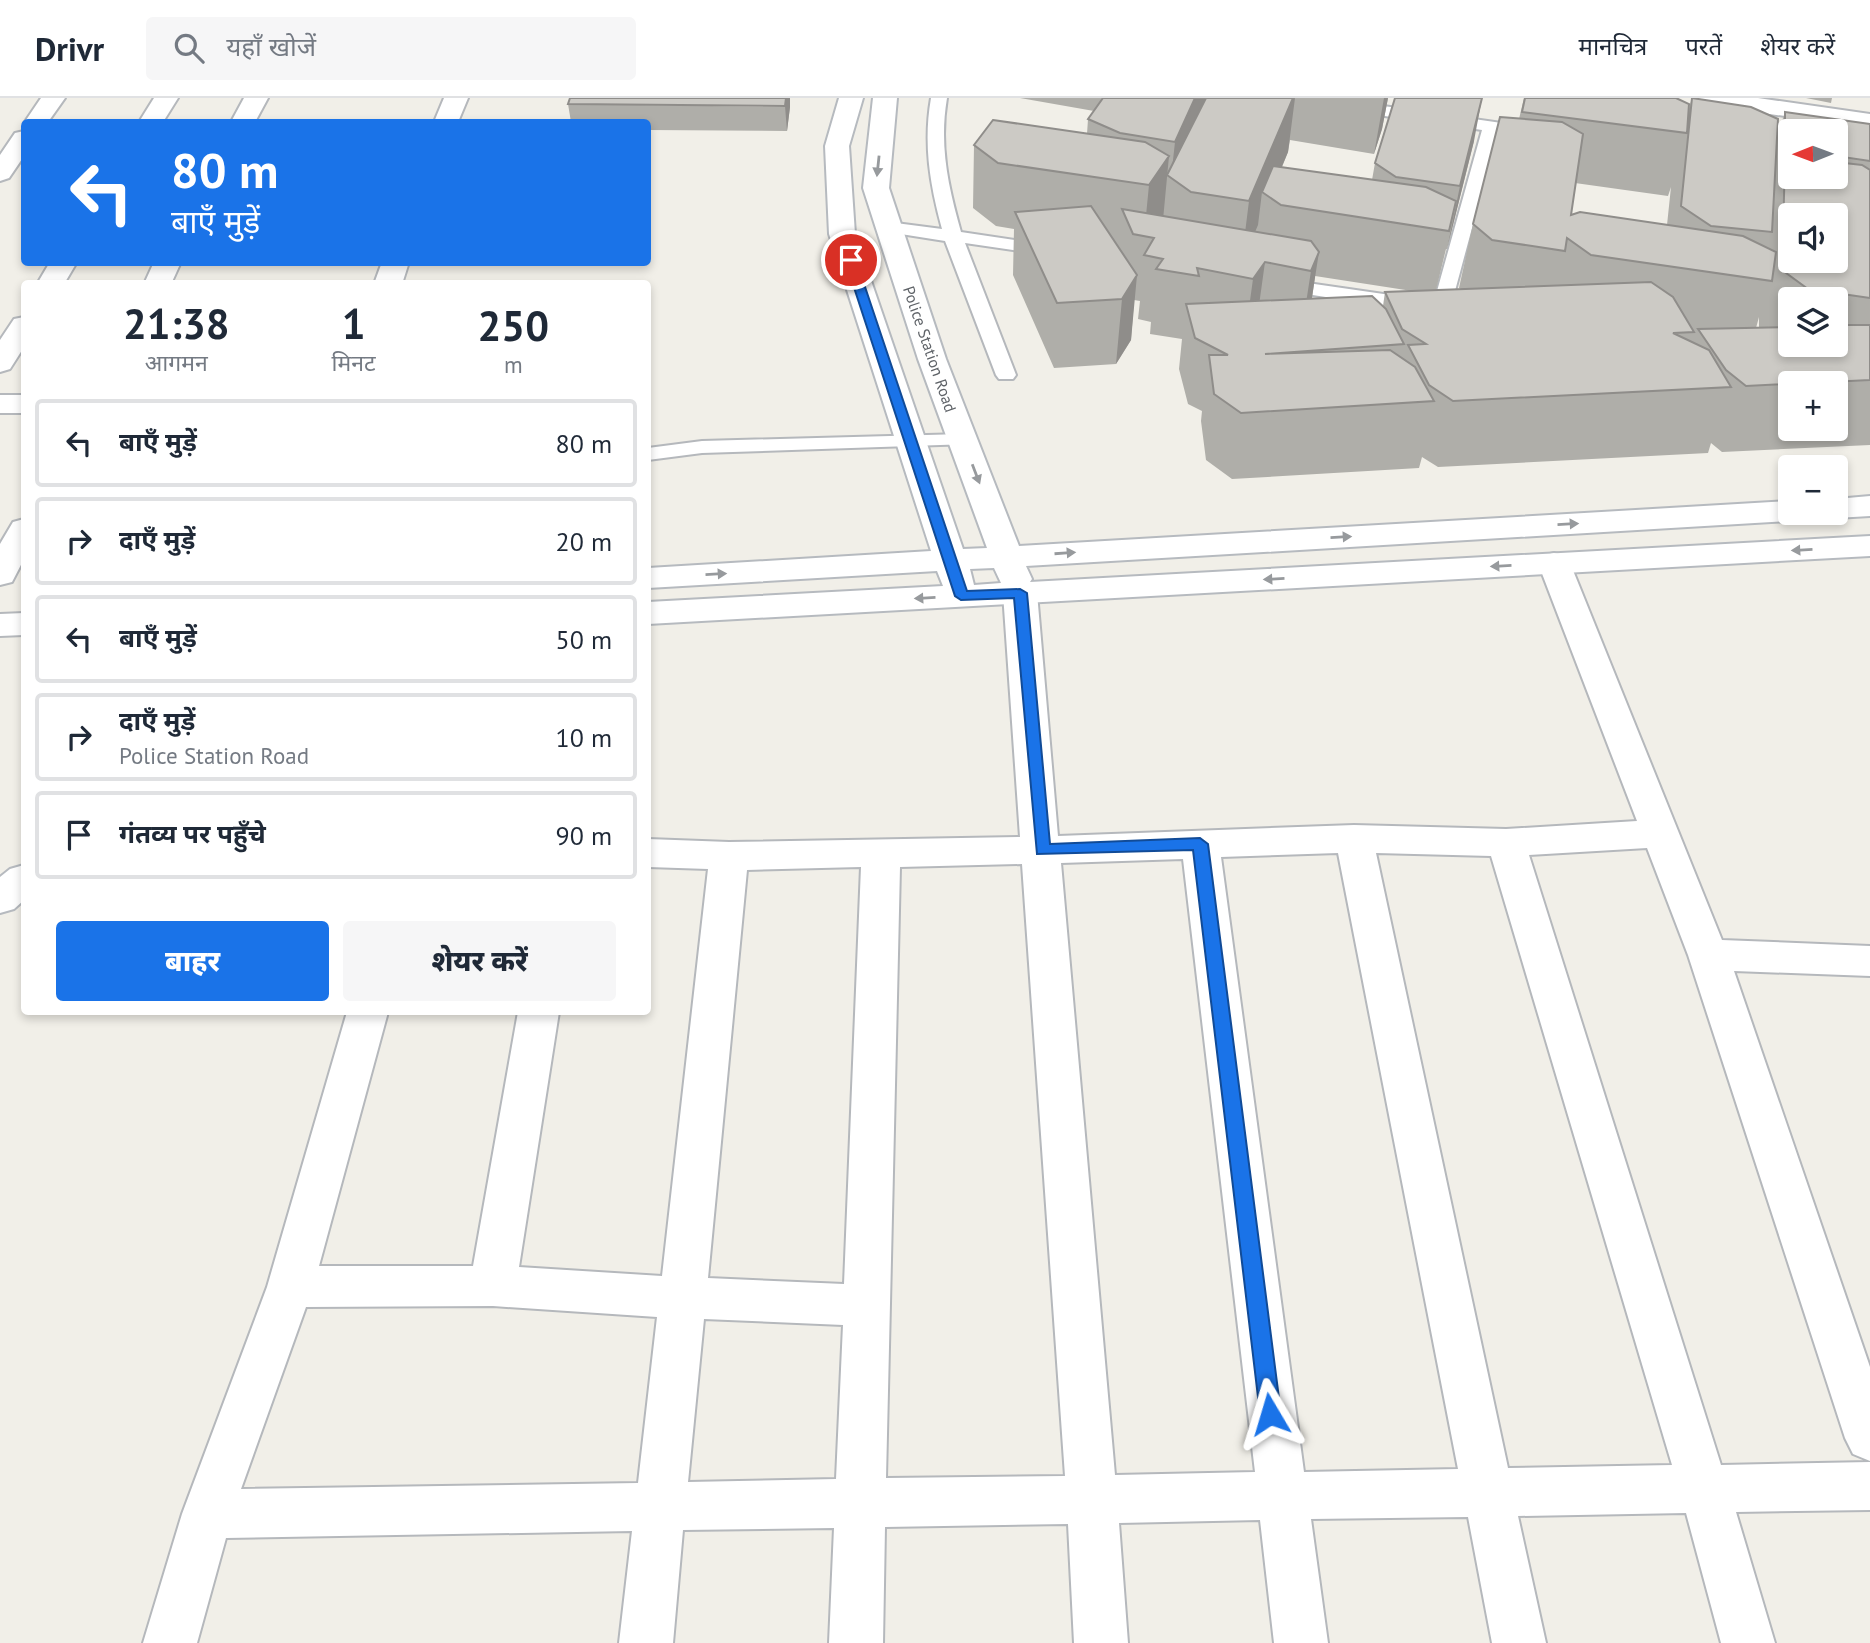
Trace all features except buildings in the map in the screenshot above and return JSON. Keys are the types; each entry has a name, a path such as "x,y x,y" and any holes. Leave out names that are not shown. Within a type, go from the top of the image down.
{"street":[{"path":"38,119 53,98"},
{"path":"152,119 166,98"},
{"path":"245,119 256,98"},
{"path":"447,119 456,98"},
{"path":"851,98 837,146 842,234 961,596"},
{"name":"Police Station Road","path":"885,98 876,188 932,359 1020,593 1042,850 1101,1643"},
{"path":"1706,98 1870,121"},
{"path":"0,173 21,142"},
{"path":"0,363 21,330"},
{"path":"0,404 21,404"},
{"path":"1848,507 1870,506"},
{"path":"651,578 1778,511"},
{"path":"0,575 21,535"},
{"path":"651,613 1870,546"},
{"path":"1554,563 1708,955 1870,1438"},
{"path":"0,625 21,624"},
{"path":"651,853 729,856 1042,850 1354,839 1506,844 1661,833"},
{"path":"1354,839 1519,1643"},
{"path":"1200,844 1301,1643"},
{"path":"1506,844 1704,1489 1748,1643"},
{"path":"856,1643 881,852"},
{"path":"646,1643 729,856"},
{"path":"0,899 21,882"},
{"path":"1708,955 1870,961"},
{"path":"170,1643 207,1514 290,1287 366,1015"},
{"path":"493,1286 538,1015"},
{"path":"290,1287 493,1286 683,1298 866,1305"},
{"path":"207,1514 1870,1486"}],"lane":[{"path":"939,98 934,134 938,175 954,237 1006,375"},
{"path":"1294,98 1546,134"},
{"path":"1266,283 1449,310 1491,127"},
{"path":"888,227 1062,253"},
{"path":"651,454 702,447 963,440"}],"route":[{"path":"851,260 961,596 1020,593 1042,850 1200,844 1270,1414"}]}
